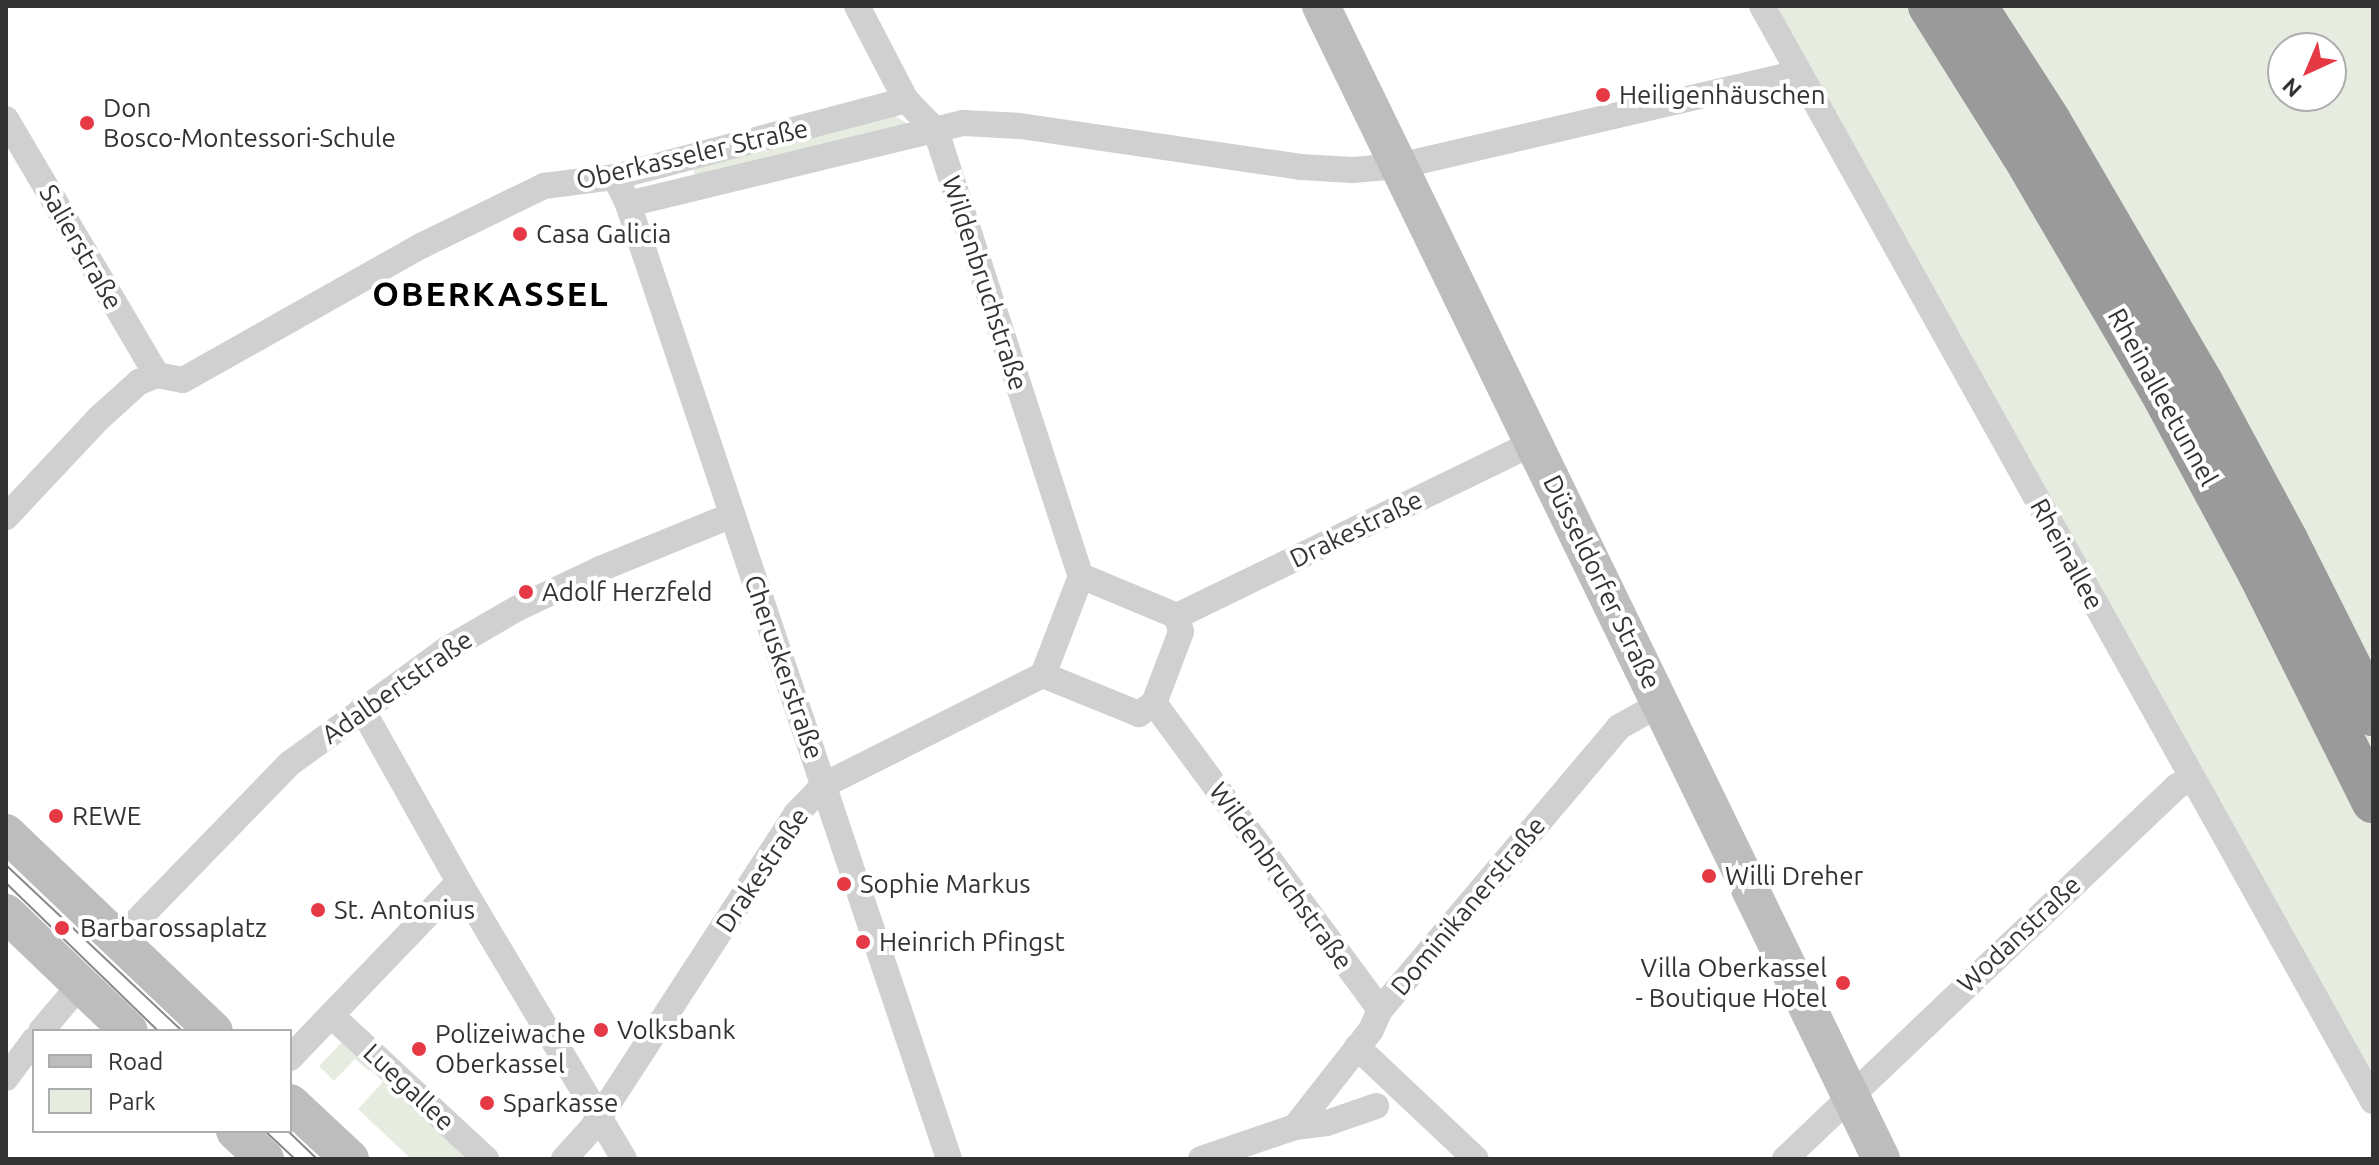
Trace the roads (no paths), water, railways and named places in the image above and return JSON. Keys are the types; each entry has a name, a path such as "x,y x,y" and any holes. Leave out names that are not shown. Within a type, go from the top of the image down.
{"highway":[{"name":"Rheinalleetunnel","path":"1930,6 2023,154 2188,438 2373,801"},
{"name":"Rheinalleetunnel","path":"1975,6 2049,121 2202,384 2286,540 2373,714"}],"street":[{"name":"Wildenbruchstraße","path":"857,6 906,100 936,131 1081,576"},
{"name":"Düsseldorfer Straße","path":"1321,6 1881,1159"},
{"name":"Rheinallee","path":"1762,6 2373,1101"},
{"name":"Oberkasseler Straße","path":"628,204 963,123 1020,126 1300,167 1353,170 1399,166 1799,73"},
{"name":"Oberkasseler Straße","path":"6,517 139,382 157,375 183,380 423,245 544,186 615,177 906,100"},
{"name":"Salierstraße","path":"6,119 157,375"},
{"name":"Cheruskerstraße","path":"615,177 628,204 949,1159"},
{"name":"Drakestraße","path":"1177,616 1534,443"},
{"name":"Adalbertstraße","path":"118,940 289,764 447,649 518,608 600,569 732,515"},
{"path":"1081,576 1177,616 1181,632 1154,703 1139,714 1043,675 1081,576"},
{"name":"Drakestraße","path":"564,1159 600,1116 796,814 824,785 1043,675"},
{"name":"Wildenbruchstraße","path":"1154,703 1380,1010"},
{"name":"Dominikanerstraße","path":"1295,1127 1357,1047 1380,1010 1619,727 1660,704"},
{"path":"362,709 459,882 624,1159"},
{"name":"Wodanstraße","path":"1785,1159 2176,787 2192,777"},
{"path":"6,833 212,1029"},
{"path":"292,1056 459,882"},
{"path":"6,913 127,1029"},
{"path":"43,1029 80,985"},
{"name":"Luegallee","path":"331,1015 486,1159"},
{"path":"6,1078 32,1043"},
{"path":"1357,1047 1476,1159"},
{"path":"292,1105 350,1159"},
{"path":"1201,1159 1295,1127 1327,1123 1376,1106"},
{"path":"237,1133 265,1159"}],"tram line":[{"path":"6,865 180,1029"},
{"path":"6,883 156,1029"},
{"path":"267,1133 295,1159"},
{"path":"290,1133 317,1159"}],"place":[{"name":"Heiligenhäuschen","path":"1603,95"},
{"name":"Don Bosco-Montessori-Schule","path":"87,123"},
{"name":"Casa Galicia","path":"520,234"},
{"name":"Adolf Herzfeld","path":"526,592"},
{"name":"REWE","path":"56,816"},
{"name":"Willi Dreher","path":"1709,876"},
{"name":"Sophie Markus","path":"844,884"},
{"name":"St. Antonius","path":"318,910"},
{"name":"Barbarossaplatz","path":"62,928"},
{"name":"Heinrich Pfingst","path":"863,942"},
{"name":"Villa Oberkassel - Boutique Hotel","path":"1843,983"},
{"name":"Volksbank","path":"601,1030"},
{"name":"Polizeiwache Oberkassel","path":"419,1049"},
{"name":"Sparkasse","path":"487,1103"}],"district":[{"name":"OBERKASSEL","path":"491,294"}]}
